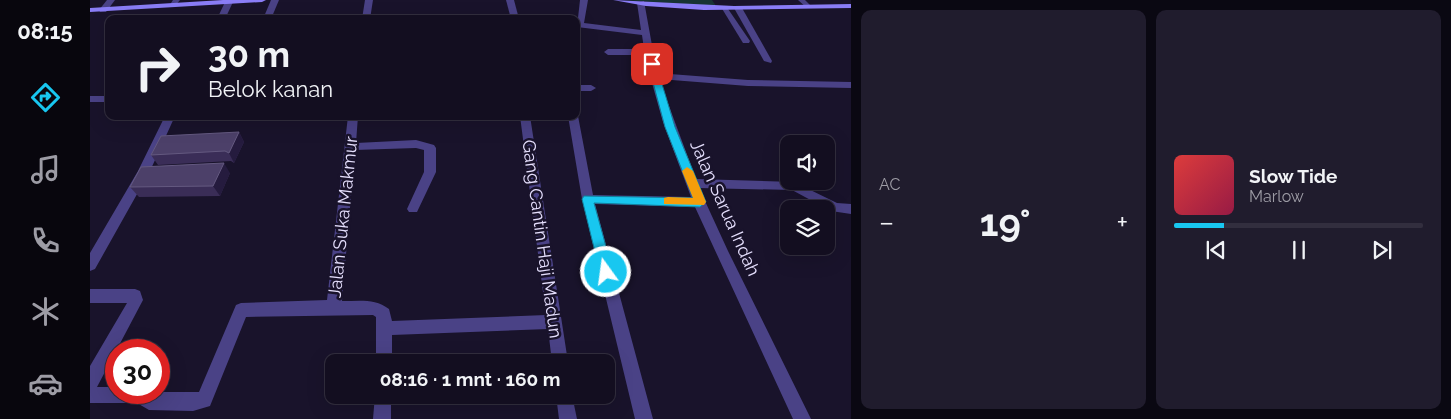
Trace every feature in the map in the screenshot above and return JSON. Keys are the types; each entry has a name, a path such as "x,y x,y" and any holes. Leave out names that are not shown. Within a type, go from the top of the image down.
{"main road":[{"path":"90,10 175,3 262,0"},
{"path":"622,0 641,4 738,8 851,6"}],"street":[{"path":"103,10 111,0"},
{"path":"269,15 275,0"},
{"path":"367,15 369,0"},
{"path":"510,0 514,15"},
{"path":"580,18 584,0"},
{"path":"223,15 229,2"},
{"name":"Jalan Sarua Indah","path":"641,4 654,76 692,183 802,419"},
{"path":"738,8 768,61"},
{"path":"580,27 647,33"},
{"path":"608,52 650,52"},
{"path":"654,76 748,83 851,86"},
{"path":"580,88 591,88"},
{"path":"90,98 105,99"},
{"path":"90,265 144,170 168,120"},
{"name":"Jalan Suka Makmur","path":"353,120 334,306 343,308 372,306 380,309 384,314 386,328 384,354"},
{"name":"Gang Cantin Haji Madun","path":"526,120 559,354"},
{"path":"574,120 588,199 644,419"},
{"path":"350,147 416,144 430,148 430,172 413,209"},
{"path":"144,170 158,170"},
{"path":"692,183 794,186 834,208 851,210"},
{"path":"588,199 700,202"},
{"path":"90,296 135,296 136,300 90,382"},
{"path":"90,395 139,395 149,401 199,402 208,396 241,310 334,306"},
{"path":"386,328 554,322"},
{"path":"382,419 383,404"},
{"path":"566,404 568,419"}],"lane":[{"path":"800,0 809,7"},
{"path":"724,7 746,41"}],"green space":[{"path":"622,0 712,0 716,6"}],"building":[{"path":"239,132 229,153 225,151 151,155 161,136"},
{"path":"224,163 213,186 130,187 141,167"}],"slow traffic":[{"path":"668,201 700,202 687,171"}],"route":[{"path":"606,272 588,199 700,202 670,127 652,64"}]}
